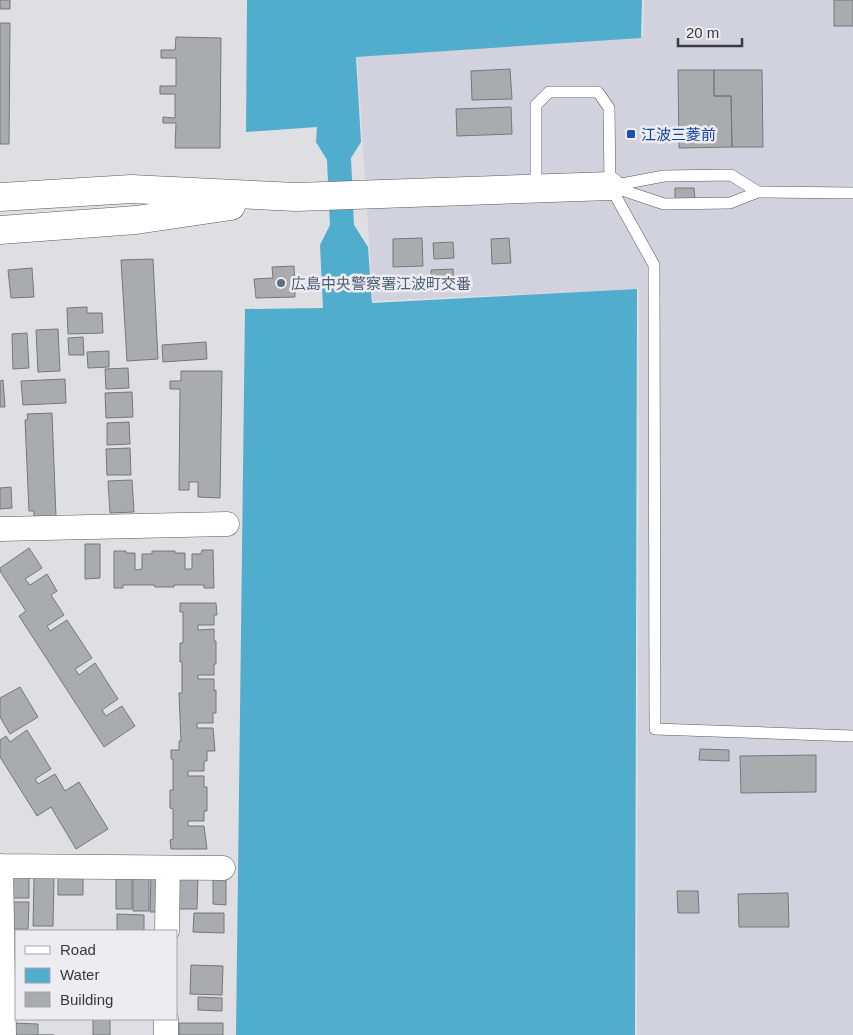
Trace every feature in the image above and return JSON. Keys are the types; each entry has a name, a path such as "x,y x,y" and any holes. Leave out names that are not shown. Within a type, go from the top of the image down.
{"street":[{"path":"0,196 131,189 296,197 610,186"},
{"path":"0,230 136,220 296,197"},
{"path":"0,529 227,524"},
{"path":"4,1035 0,866 223,868"},
{"path":"167,930 168,868"},
{"path":"166,1020 166,1035"}],"lane":[{"path":"536,188 536,105 549,92 598,92 609,108 610,186 654,265 654,729 853,736"},
{"path":"610,186 664,176 731,175 758,192"},
{"path":"610,186 664,204 730,203 758,192 853,193"}],"shaded area":[{"path":"644,0 853,0 853,1035 637,1035 639,289 373,301 357,57 643,36"}],"water":[{"path":"247,0 642,0 641,38 356,57 361,142 351,158 354,225 368,247 372,303 637,289 635,1035 236,1035 245,309 323,308 320,245 330,225 327,160 316,142 317,127 246,132"}],"building":[{"path":"0,0 10,0 10,9 0,9"},
{"path":"834,0 853,0 853,26 834,26"},
{"path":"0,23 10,23 9,144 0,144"},
{"path":"176,37 221,38 220,148 175,148 176,123 163,123 163,117 175,118 175,94 160,94 160,86 176,86 176,58 161,58 161,50 175,50"},
{"path":"510,69 512,99 472,100 471,71"},
{"path":"678,70 714,70 714,96 731,96 732,147 679,148"},
{"path":"714,70 762,70 763,147 732,147 731,96 714,96"},
{"path":"511,107 512,134 457,136 456,109"},
{"path":"675,188 694,188 695,199 675,199"},
{"path":"422,238 423,266 393,267 393,239"},
{"path":"509,238 511,263 492,264 491,239"},
{"path":"453,242 454,258 434,259 433,243"},
{"path":"153,259 158,359 127,361 121,260"},
{"path":"294,266 295,297 256,298 254,279 273,278 272,267"},
{"path":"32,268 34,297 11,298 8,270"},
{"path":"453,269 454,287 432,289 431,270"},
{"path":"87,307 87,313 102,313 103,333 68,334 67,308"},
{"path":"58,329 60,371 38,372 36,330"},
{"path":"27,333 29,368 13,369 12,334"},
{"path":"83,337 84,355 69,355 68,338"},
{"path":"206,342 207,359 163,362 162,345"},
{"path":"109,351 109,367 88,368 87,352"},
{"path":"128,368 129,388 106,389 105,369"},
{"path":"181,371 222,371 220,498 198,497 198,482 189,482 189,490 179,490 180,389 170,389 170,381 181,381"},
{"path":"65,379 66,403 23,405 21,381"},
{"path":"3,380 5,407 0,407 0,381"},
{"path":"132,392 133,417 106,418 105,393"},
{"path":"52,413 56,517 34,518 34,511 29,511 25,420 28,419 27,414"},
{"path":"129,422 130,444 107,445 107,423"},
{"path":"130,448 131,475 107,475 106,449"},
{"path":"132,480 134,512 110,513 108,481"},
{"path":"11,487 12,508 0,509 0,488"},
{"path":"85,544 100,544 100,578 85,579"},
{"path":"29,548 42,568 25,579 30,585 47,574 57,591 51,595 64,615 47,626 50,631 67,620 92,658 75,669 79,675 95,663 118,699 102,710 106,716 122,706 135,726 104,747 19,616 26,611 0,571 0,568"},
{"path":"202,550 213,550 214,588 204,588 204,585 155,587 154,585 123,585 123,588 114,588 114,551 135,553 135,570 142,569 142,554 152,554 152,551 185,553 185,569 192,569 192,554 201,554"},
{"path":"180,603 216,603 217,615 214,615 214,625 198,625 198,630 214,629 216,664 214,664 214,675 198,675 198,679 214,679 216,713 213,713 213,723 197,723 197,728 213,728 215,751 207,751 204,771 188,771 188,776 204,776 204,787 207,787 207,811 204,811 204,821 188,821 188,826 204,826 207,849 171,849 170,840 173,839 173,809 170,808 170,790 173,790 173,759 171,759 171,750 179,750 179,741 181,741 179,693 182,693 180,643 183,643 183,612 180,612"},
{"path":"20,687 38,717 10,734 0,717 0,698"},
{"path":"27,730 51,769 35,779 38,784 55,774 65,791 79,782 108,829 76,849 51,807 37,816 0,757 0,740 6,736 10,742"},
{"path":"700,749 729,750 729,761 699,760"},
{"path":"816,755 816,792 741,793 740,756"},
{"path":"7,875 29,875 29,898 7,898"},
{"path":"116,875 132,875 132,909 116,909"},
{"path":"177,875 198,876 197,909 176,909"},
{"path":"58,876 83,877 83,895 58,895"},
{"path":"34,877 54,878 53,926 33,926"},
{"path":"133,877 149,877 149,911 133,911"},
{"path":"151,877 163,878 162,912 150,912"},
{"path":"213,879 226,879 226,905 213,904"},
{"path":"677,891 698,891 699,913 678,913"},
{"path":"788,893 789,927 739,927 738,894"},
{"path":"9,902 29,902 28,929 9,929"},
{"path":"194,913 224,913 224,933 193,932"},
{"path":"117,914 144,915 144,930 117,930"},
{"path":"191,965 223,966 222,995 190,994"},
{"path":"198,997 222,998 222,1011 198,1010"},
{"path":"93,1020 110,1020 110,1035 93,1035"},
{"path":"12,1023 38,1024 38,1035 12,1035"},
{"path":"179,1023 223,1023 223,1035 179,1035"}],"place":[{"name":"江波三菱前","path":"631,134"},
{"name":"広島中央警察署江波町交番","path":"281,283"}]}
